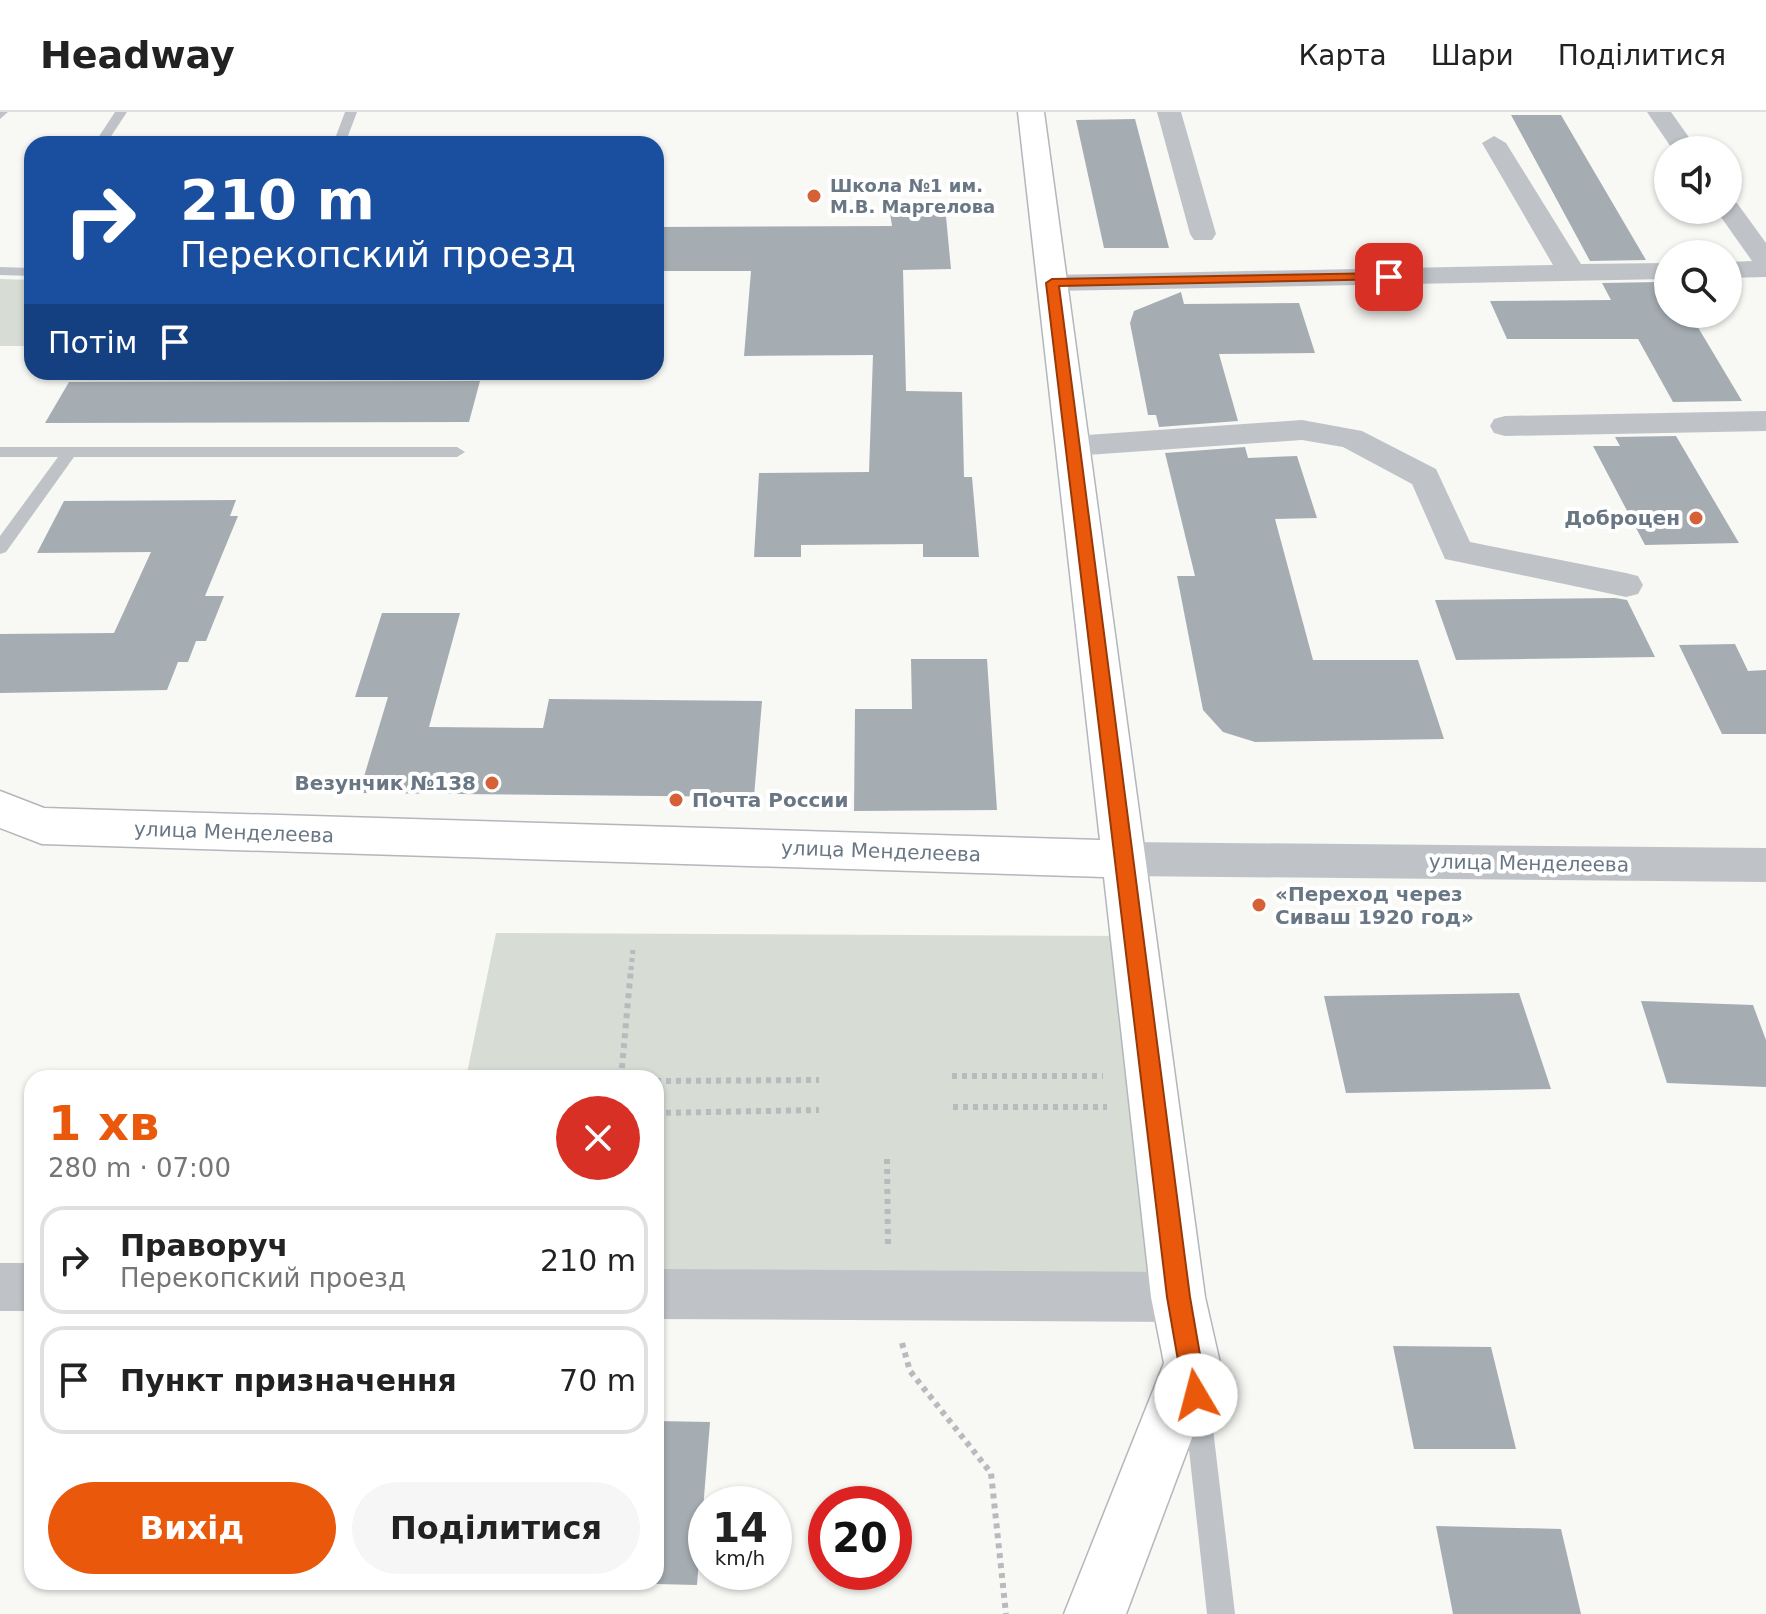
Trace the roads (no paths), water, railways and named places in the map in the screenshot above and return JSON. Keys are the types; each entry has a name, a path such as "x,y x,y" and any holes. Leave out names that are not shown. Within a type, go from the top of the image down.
{"main road":[{"path":"1031,112 1178,1297 1192,1363 1095,1614"},
{"name":"улица Менделеева","path":"0,809 42,826 1124,859"}],"street":[{"path":"1169,112 1203,234"},
{"path":"1659,112 1676,136"},
{"path":"1494,143 1572,273"},
{"path":"1739,224 1766,262"},
{"path":"1742,270 1766,269"},
{"path":"1052,283 1654,271"},
{"path":"1505,426 1766,421"},
{"path":"1073,446 1302,430 1351,438 1425,477 1457,551 1626,585"},
{"name":"улица Менделеева","path":"1124,859 1766,865"},
{"path":"0,1287 24,1287"},
{"path":"664,1294 1178,1297"}],"lane":[{"path":"105,136 121,112"},
{"path":"342,136 351,112"},
{"path":"0,271 24,272"},
{"path":"0,452 457,452"},
{"path":"0,548 69,453"},
{"path":"1192,1363 1221,1614"}],"place":[{"name":"Школа №1 им. М.В. Маргелова","path":"814,196"},
{"name":"Доброцен","path":"1696,518"},
{"name":"Везунчик №138","path":"492,783"},
{"name":"Почта России","path":"676,800"},
{"name":"«Переход через Сиваш 1920 год»","path":"1259,905"}]}
